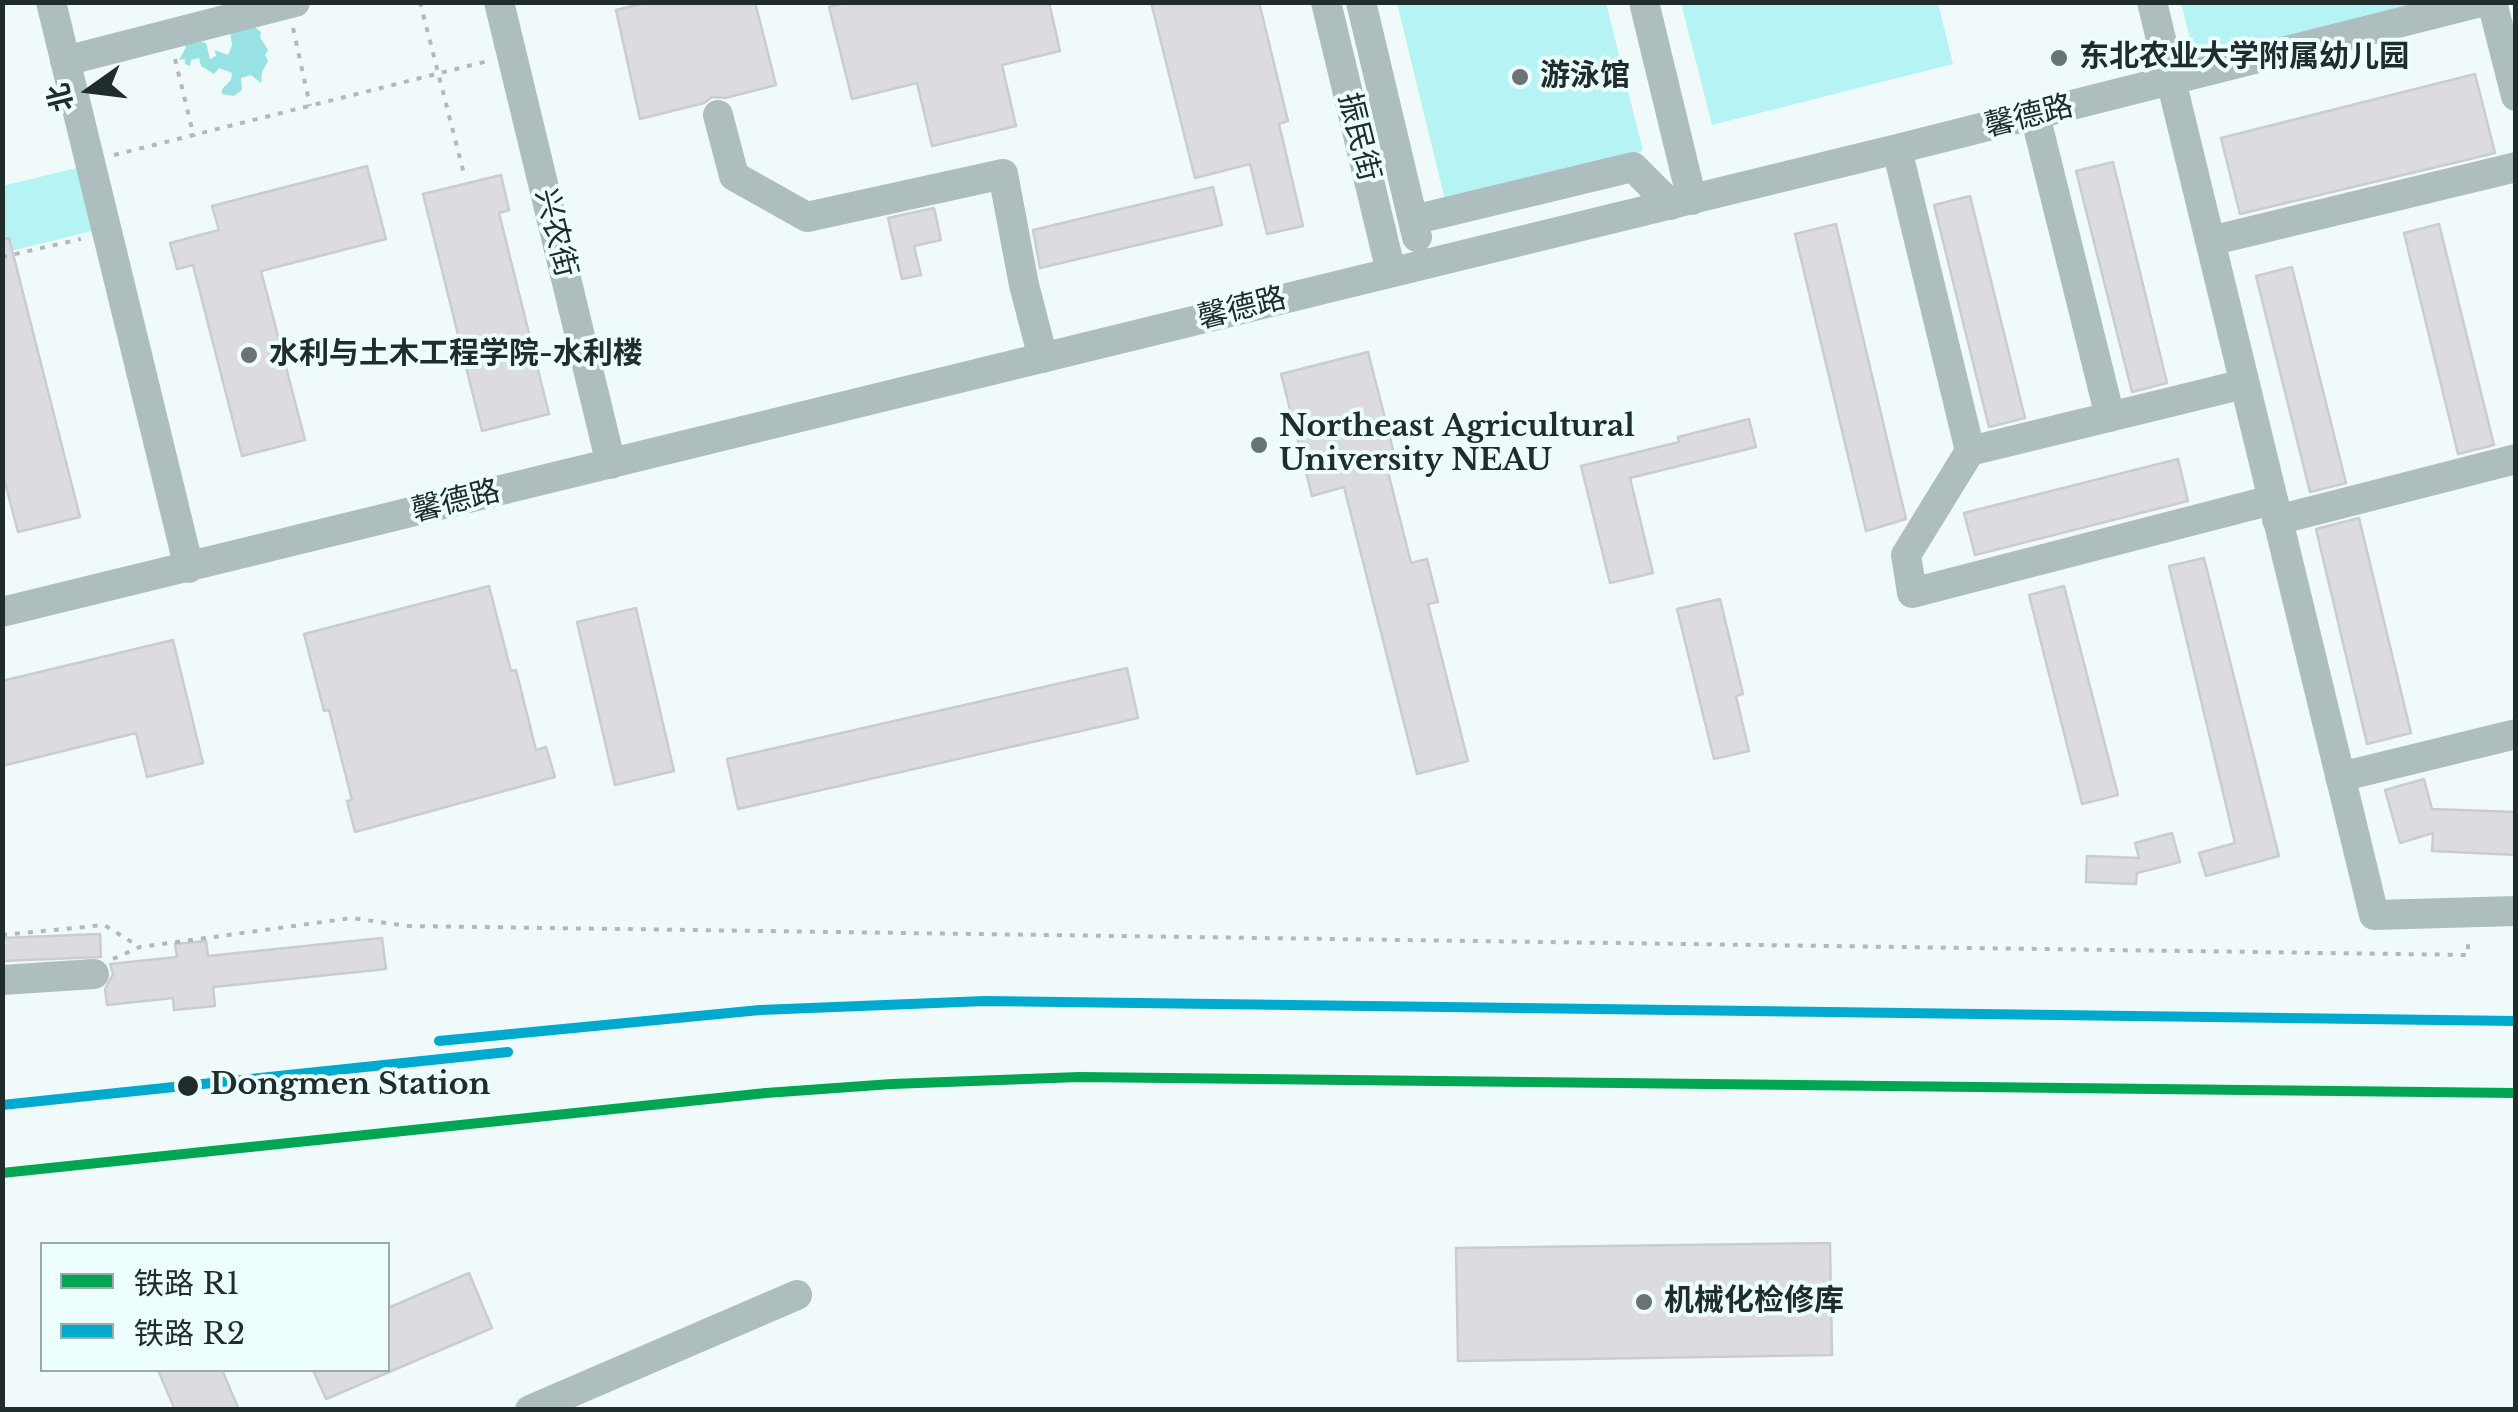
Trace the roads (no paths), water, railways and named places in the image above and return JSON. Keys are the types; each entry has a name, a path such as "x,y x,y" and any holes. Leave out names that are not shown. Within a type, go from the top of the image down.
{"street":[{"path":"51,2 189,568"},
{"name":"兴农街","path":"499,2 612,464"},
{"name":"振民街","path":"1326,2 1391,272"},
{"name":"振民街","path":"1361,2 1424,264"},
{"path":"1644,2 1681,202"},
{"path":"2152,2 2374,916 2516,911"},
{"name":"馨德路","path":"2,612 1897,150 2481,2"},
{"path":"2492,2 2516,96"},
{"path":"65,60 290,3"},
{"path":"1345,82 1378,74"},
{"path":"718,115 734,176 807,217 1004,174 1024,285 1043,358"},
{"path":"2035,115 2110,417"},
{"path":"1897,150 1970,451"},
{"path":"2210,241 2516,166"},
{"path":"1413,220 1634,167 1681,202"},
{"path":"2244,384 1970,451 1906,555 1912,593 2516,459"},
{"path":"2340,777 2516,734"},
{"path":"2,980 94,974"},
{"path":"530,1410 798,1296"}],"rail line":[{"name":"R2","path":"439,1041 760,1010 985,1001 2516,1021"},
{"name":"R2","path":"2,1105 508,1052"},
{"name":"R1","path":"2,1173 766,1093 1079,1077 2516,1093"}],"place":[{"name":"东北农业大学附属幼儿园","path":"2059,58"},
{"name":"游泳馆","path":"1520,77"},
{"name":"水利与土木工程学院-水利楼","path":"249,355"},
{"name":"Northeast Agricultural University NEAU","path":"1259,445"},
{"name":"Dongmen Station","path":"188,1086"},
{"name":"机械化检修库","path":"1644,1302"}]}
